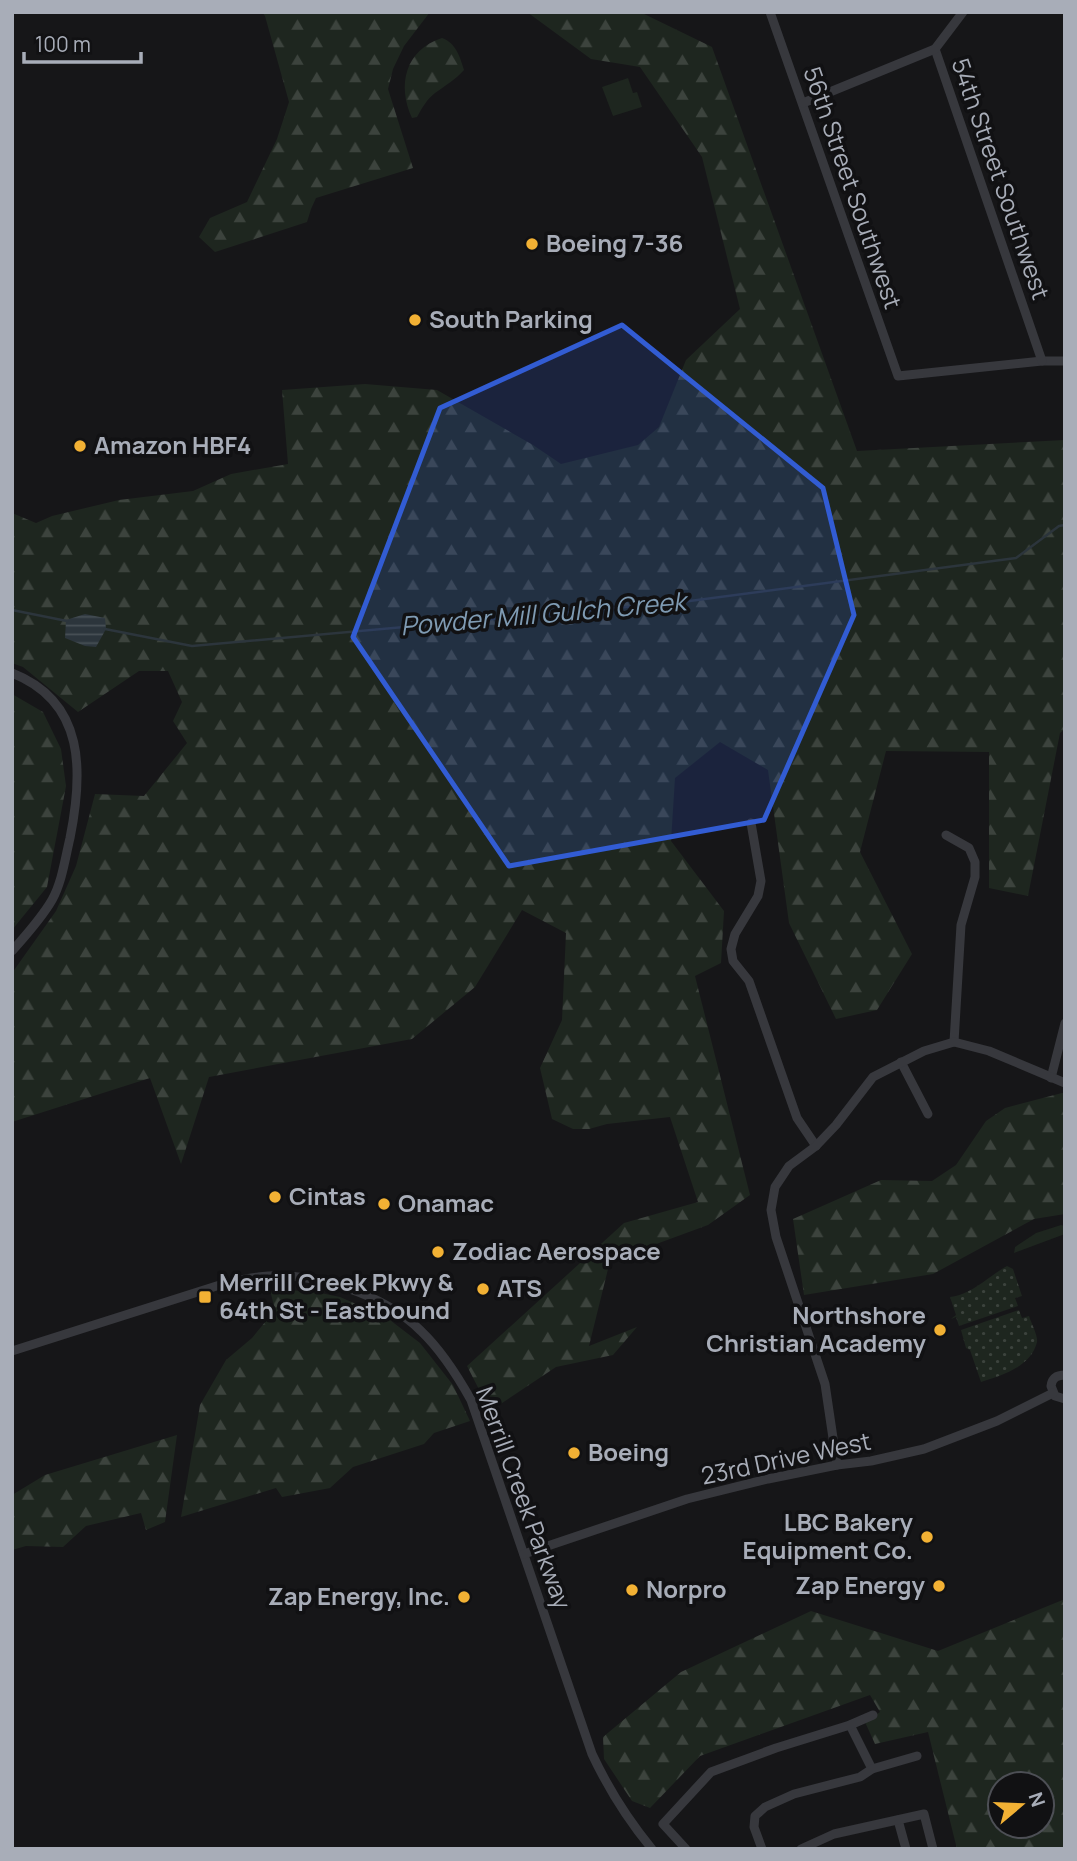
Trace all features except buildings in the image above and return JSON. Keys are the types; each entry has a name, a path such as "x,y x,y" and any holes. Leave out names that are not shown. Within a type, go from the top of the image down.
{"street":[{"name":"56th Street Southwest","path":"770,12 898,376 1042,360"},
{"path":"803,103 935,49 963,12"},
{"name":"54th Street Southwest","path":"935,49 1042,360"},
{"path":"1042,360 1065,361"},
{"path":"12,673 34,685 55,703 67,722 74,740 78,779 71,834 59,886 37,921 12,951"},
{"path":"751,823 761,881 758,896 735,934 731,949 733,961 749,981 797,1118 816,1146"},
{"path":"946,835 969,848 975,862 975,877 961,925 954,1042"},
{"path":"1051,1078 1065,1023"},
{"path":"837,1465 825,1384 776,1237 771,1210 775,1187 789,1166 816,1146 836,1125 873,1077 924,1051 954,1042 989,1051 1065,1083"},
{"path":"901,1062 928,1114"},
{"name":"Merrill Creek Parkway","path":"12,1351 220,1284 259,1276 303,1278 336,1285 359,1292 404,1316 444,1357 471,1400 592,1754 617,1801 652,1849"},
{"name":"23rd Drive West","path":"524,1554 687,1499 768,1479 924,1449 997,1421 1052,1394 1054,1379 1065,1375"},
{"path":"1052,1394 1065,1398"},
{"path":"686,1849 663,1824 711,1772 873,1715"},
{"path":"850,1725 872,1769"},
{"path":"762,1849 754,1827 755,1816 765,1807 794,1794 860,1777 872,1769 916,1756"},
{"path":"801,1849 834,1834 924,1814 933,1849"},
{"path":"898,1820 906,1849"}],"highlighted area":[{"path":"622,325 823,488 854,615 764,820 509,866 353,637 440,408"}],"green space":[{"path":"262,12 430,12 404,46 393,69 388,89 413,168 316,198 307,222 215,252 199,237 210,218 247,202 277,139 289,102"},
{"path":"527,12 640,12 712,47 857,451 1065,440 1065,729 1060,733 1028,896 989,888 989,752 886,751 860,852 912,954 877,1010 836,1019 789,923 768,770 720,742 675,778 671,841 724,911 721,963 695,976 750,1195 708,1225 610,1261 589,1346 637,1327 613,1355 556,1367 490,1411 467,1366 624,1223 698,1202 670,1117 607,1124 589,1129 573,1129 552,1119 540,1068 562,1020 566,933 522,910 475,987 412,1039 209,1077 181,1164 150,1078 12,1122 12,973 56,911 76,866 95,794 144,796 187,743 173,721 182,702 168,671 139,671 78,712 23,667 12,663 12,513 36,523 52,516 119,500 193,491 231,474 288,464 282,390 365,384 437,390 561,464 638,445 659,427 686,360 740,309 702,157 640,67 591,59"},
{"path":"442,38 454,47 464,70 432,95 417,117 412,118 405,93 408,70 420,51"},
{"path":"628,78 642,107 613,116 602,87"},
{"path":"12,694 43,712 61,749 66,786 47,887 12,930"},
{"path":"1065,1093 1065,1214 1034,1219 933,1274 804,1295 793,1219 881,1180 932,1181 956,1165 986,1121 1005,1108"},
{"path":"1065,1226 1065,1234 1014,1253 1015,1247 1036,1233"},
{"path":"1007,1266 1013,1269 1022,1296 1015,1298 1018,1306 959,1326 956,1317 951,1319 956,1315 950,1297 973,1289"},
{"path":"270,1290 311,1291 340,1297 386,1317 420,1343 453,1385 470,1421 434,1433 424,1444 353,1467 330,1488 282,1497 276,1488 181,1517 200,1405 226,1360 252,1338 275,1310"},
{"path":"1019,1310 1022,1318 1029,1316 1037,1342 1034,1351 1015,1369 981,1382 961,1330"},
{"path":"177,1435 165,1522 146,1530 141,1513 86,1526 63,1547 26,1546 12,1550 12,1495 45,1475"},
{"path":"1065,1599 1065,1849 957,1849 928,1732 875,1744 865,1722 880,1712 870,1695 700,1756 650,1808 632,1801 604,1759 603,1737 681,1672 811,1611 938,1651"}],"shaded area":[{"path":"85,614 105,618 106,629 96,647 85,646 65,638 66,620"}],"waterway":[{"name":"Powder Mill Gulch Creek","path":"105,629 192,646 682,602 1016,558 1059,526 1065,525"},
{"name":"Powder Mill Gulch Creek","path":"12,610 67,621"}],"place":[{"name":"Boeing 7-36","path":"532,244"},
{"name":"South Parking","path":"415,320"},
{"name":"Amazon HBF4","path":"80,446"},
{"name":"Cintas","path":"275,1197"},
{"name":"Onamac","path":"384,1204"},
{"name":"Zodiac Aerospace","path":"438,1252"},
{"name":"ATS","path":"483,1289"},
{"name":"Merrill Creek Pkwy & 64th St - Eastbound","path":"205,1297"},
{"name":"Northshore Christian Academy","path":"940,1330"},
{"name":"Boeing","path":"574,1453"},
{"name":"LBC Bakery Equipment Co.","path":"927,1537"},
{"name":"Zap Energy","path":"939,1586"},
{"name":"Norpro","path":"632,1590"},
{"name":"Zap Energy, Inc.","path":"464,1597"}]}
